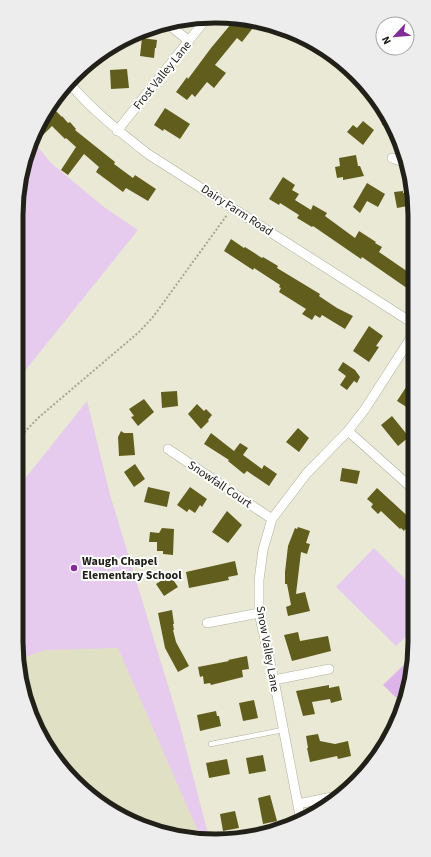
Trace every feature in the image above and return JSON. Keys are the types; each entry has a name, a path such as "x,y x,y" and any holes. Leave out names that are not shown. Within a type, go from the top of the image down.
{"street":[{"name":"Frost Valley Lane","path":"117,131 203,23"},
{"path":"173,28 189,41"},
{"name":"Dairy Farm Road","path":"73,87 83,100 117,131 148,154 408,320"},
{"path":"392,158 400,161"},
{"name":"Snow Valley Lane","path":"300,814 274,680 259,613 259,580 263,550 272,519 307,473 348,431 365,409 408,342"},
{"path":"348,431 408,485"},
{"name":"Snowfall Court","path":"168,449 272,519"},
{"path":"207,623 259,613"},
{"path":"274,680 329,669"},
{"path":"298,804 327,798"}],"lane":[{"path":"211,744 283,730"}],"path":[{"path":"23,434 38,418 139,332 153,317 233,207"}],"shaded area":[{"path":"37,145 51,163 104,207 138,230 23,373 23,203 27,178"},
{"name":"Waugh Chapel Elementary School","path":"87,401 110,495 179,722 208,834 178,830 154,824 130,814 109,802 79,778 55,748 43,727 33,703 23,654 23,481"},
{"path":"87,401 110,495 179,722 208,834 199,833 118,648 45,650 24,657 23,481"},
{"path":"374,548 408,582 408,635 396,646 336,587"},
{"path":"407,662 399,700 383,685"}],"building":[{"path":"231,24 254,27 242,42 237,38 215,65 226,73 214,88 207,82 195,97 192,94 187,100 176,92 187,77 188,79"},
{"path":"142,38 157,40 154,58 140,56"},
{"path":"127,69 129,88 111,89 110,70"},
{"path":"165,108 190,124 180,139 164,129 163,131 154,125"},
{"path":"55,110 68,123 70,122 76,129 75,130 115,162 114,164 133,178 135,175 156,189 148,201 126,188 123,192 96,172 99,167 84,154 68,175 61,170 76,147 66,138 65,139 52,126 41,137 43,130"},
{"path":"382,118 385,125 382,125"},
{"path":"363,121 374,130 363,145 347,132 353,125 357,128"},
{"path":"356,155 358,166 360,166 364,176 343,180 343,177 337,178 335,167 340,166 339,158"},
{"path":"283,177 295,185 292,190 299,194 295,200 311,210 313,205 327,213 325,216 355,238 359,231 382,247 379,252 408,272 408,289 362,257 361,259 313,226 312,227 297,218 299,215 280,203 279,205 269,199"},
{"path":"367,183 385,194 378,207 367,201 360,213 353,207"},
{"path":"394,192 406,192 408,206 397,208"},
{"path":"231,239 244,248 245,247 278,266 277,268 320,294 319,296 337,308 353,316 345,329 322,315 320,318 315,315 312,320 302,314 306,309 279,292 281,288 279,287 280,285 224,251"},
{"path":"369,326 383,336 376,346 379,347 369,362 353,351"},
{"path":"343,362 355,370 360,377 357,383 354,381 347,390 340,385 346,376 338,370"},
{"path":"408,384 408,408 397,401"},
{"path":"177,391 178,406 162,408 161,392"},
{"path":"144,399 154,412 138,426 131,417 134,416 129,409"},
{"path":"197,404 204,411 206,409 212,415 208,420 209,421 201,429 188,414"},
{"path":"392,416 408,436 408,438 398,446 381,425"},
{"path":"298,428 309,438 299,452 286,442"},
{"path":"121,431 124,433 133,433 135,455 119,456 118,437"},
{"path":"211,433 234,451 240,443 248,448 243,455 262,469 264,465 277,474 269,486 247,471 244,474 228,461 229,460 204,444"},
{"path":"135,464 145,479 134,487 124,472"},
{"path":"342,468 360,471 357,484 340,481"},
{"path":"148,487 170,492 167,507 144,502"},
{"path":"190,487 207,499 202,507 200,505 195,513 189,509 187,512 177,505"},
{"path":"377,488 408,516 408,532 405,529 404,531 401,528 400,529 381,511 378,514 371,507 373,504 367,499"},
{"path":"227,511 242,525 228,543 212,532"},
{"path":"298,527 310,531 306,543 310,544 307,554 301,552 296,594 305,592 310,611 288,616 286,607 291,605 287,584 285,584 285,572 288,546 295,528 297,529"},
{"path":"162,528 174,529 173,555 163,554 163,551 157,551 157,542 149,542 150,532 159,533"},
{"path":"235,561 238,575 228,577 229,580 189,588 186,572"},
{"path":"170,575 178,587 164,596 156,584"},
{"path":"172,610 174,624 173,630 176,642 189,666 178,672 165,648 158,613"},
{"path":"298,632 300,641 328,636 331,651 292,661 284,635"},
{"path":"247,656 249,669 242,670 243,677 211,685 210,683 204,684 203,676 200,677 198,667"},
{"path":"329,685 329,688 339,686 342,700 331,703 330,699 312,702 315,714 303,716 296,691"},
{"path":"254,700 258,718 243,721 239,703"},
{"path":"216,711 217,716 219,716 221,726 200,731 197,715"},
{"path":"318,734 320,741 335,744 348,741 351,756 338,759 337,756 310,762 306,736"},
{"path":"263,755 266,771 249,774 246,758"},
{"path":"227,759 230,774 209,778 206,763"},
{"path":"270,795 277,821 263,824 258,798"},
{"path":"235,811 239,828 223,831 220,814"}],"place":[{"name":"Waugh Chapel Elementary School","path":"74,568"}]}
